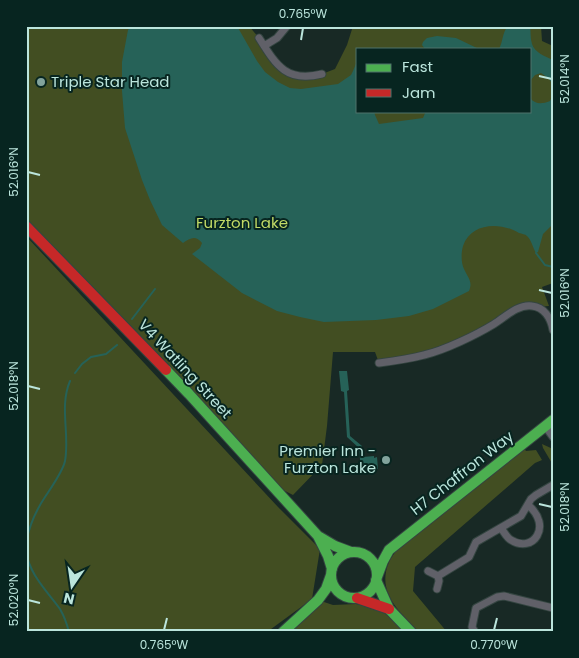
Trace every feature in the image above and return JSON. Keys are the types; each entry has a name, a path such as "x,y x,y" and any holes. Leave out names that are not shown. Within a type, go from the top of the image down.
{"street":[{"path":"264,46 277,38 287,26"},
{"path":"259,38 272,58 288,73 297,76 322,74"},
{"path":"304,76 305,68"},
{"name":"V4 Watling Street","path":"26,226 189,394 318,536 328,556 331,572"},
{"path":"379,364 441,350 490,326 523,306 531,306 543,311 552,322 553,330"},
{"path":"553,414 546,426 553,437"},
{"name":"H7 Chaffron Way","path":"376,578 389,550 546,426"},
{"path":"438,576 469,557 476,542 521,516 531,499 553,485"},
{"path":"501,528 510,540 519,544 528,543 535,539 540,530 540,520 535,511 528,505"},
{"name":"V4 Watling Street","path":"318,536 335,546 356,552"},
{"path":"286,629 318,600 326,589 334,563 339,557 356,552 373,554 389,550"},
{"path":"318,600 332,596 352,597 369,592 375,584 376,569 368,556 356,552"},
{"path":"331,572 334,587 344,595 389,609"},
{"path":"428,572 438,576"},
{"path":"437,589 438,576"},
{"path":"376,578 389,609 411,632"},
{"path":"475,632 472,627 476,608 497,597 504,596 553,608"}],"green space":[{"name":"Furzton Lake","path":"26,26 249,26 288,73 322,74 335,69 347,45 353,26 541,26 542,41 553,46 553,283 542,287 549,306 531,306 441,350 379,363 375,352 333,352 322,465 293,495 269,483 26,226"},
{"path":"26,236 278,507 320,549 312,599 267,632 26,632"},
{"path":"542,444 553,449 553,465 543,448"},
{"path":"524,448 526,451 536,450 542,460 535,463 415,567 413,591 447,632 419,632 398,609 388,592 386,573 391,558 397,549"},
{"path":"318,600 333,605 356,604 377,608 404,632 283,632"}],"shaded area":[{"name":"Furzton Lake","path":"131,26 237,26 265,72 290,88 301,89 338,84 351,75 356,64 356,112 374,112 379,124 423,118 426,112 532,112 532,100 537,103 544,103 550,101 553,94 553,224 543,234 538,252 536,253 527,236 512,229 487,226 473,232 463,246 462,255 463,267 470,282 469,291 433,309 409,316 376,320 324,322 277,311 242,293 192,254 200,248 202,243 200,240 193,238 183,243 162,225 142,180 125,128 122,62 128,30"},
{"path":"508,26 530,26 533,47 541,54 553,60 553,88 547,77 541,73 532,79 532,48 499,48"},
{"path":"437,36 456,38 477,48 424,48 422,45 427,38"},
{"path":"339,371 347,371 350,436 362,446 363,457 377,457 378,469 361,470 359,448 347,437 344,392 341,391"}],"waterway":[{"path":"536,253 545,265 553,267"},
{"path":"132,319 155,289"},
{"path":"75,373 91,357 106,354 117,345"},
{"path":"26,543 35,514 64,465 66,451 65,401 70,381"},
{"path":"26,551 35,575 60,609 69,632"}],"traffic: fast":[{"path":"166,370 318,536 335,546 351,552"},
{"path":"377,577 389,550 553,420"},
{"path":"318,536 332,569"},
{"path":"354,552 367,556 373,562 377,575 373,588 367,594 354,598 341,594 335,588 331,575 335,562 341,556 354,552"},
{"path":"283,632 318,600 326,589 331,575"},
{"path":"376,580 389,609 411,632"}],"traffic: jam":[{"path":"26,226 166,370"},
{"path":"357,598 389,609"}],"place":[{"name":"Triple Star Head","path":"41,82"},
{"name":"Premier Inn - Furzton Lake","path":"386,460"}]}
